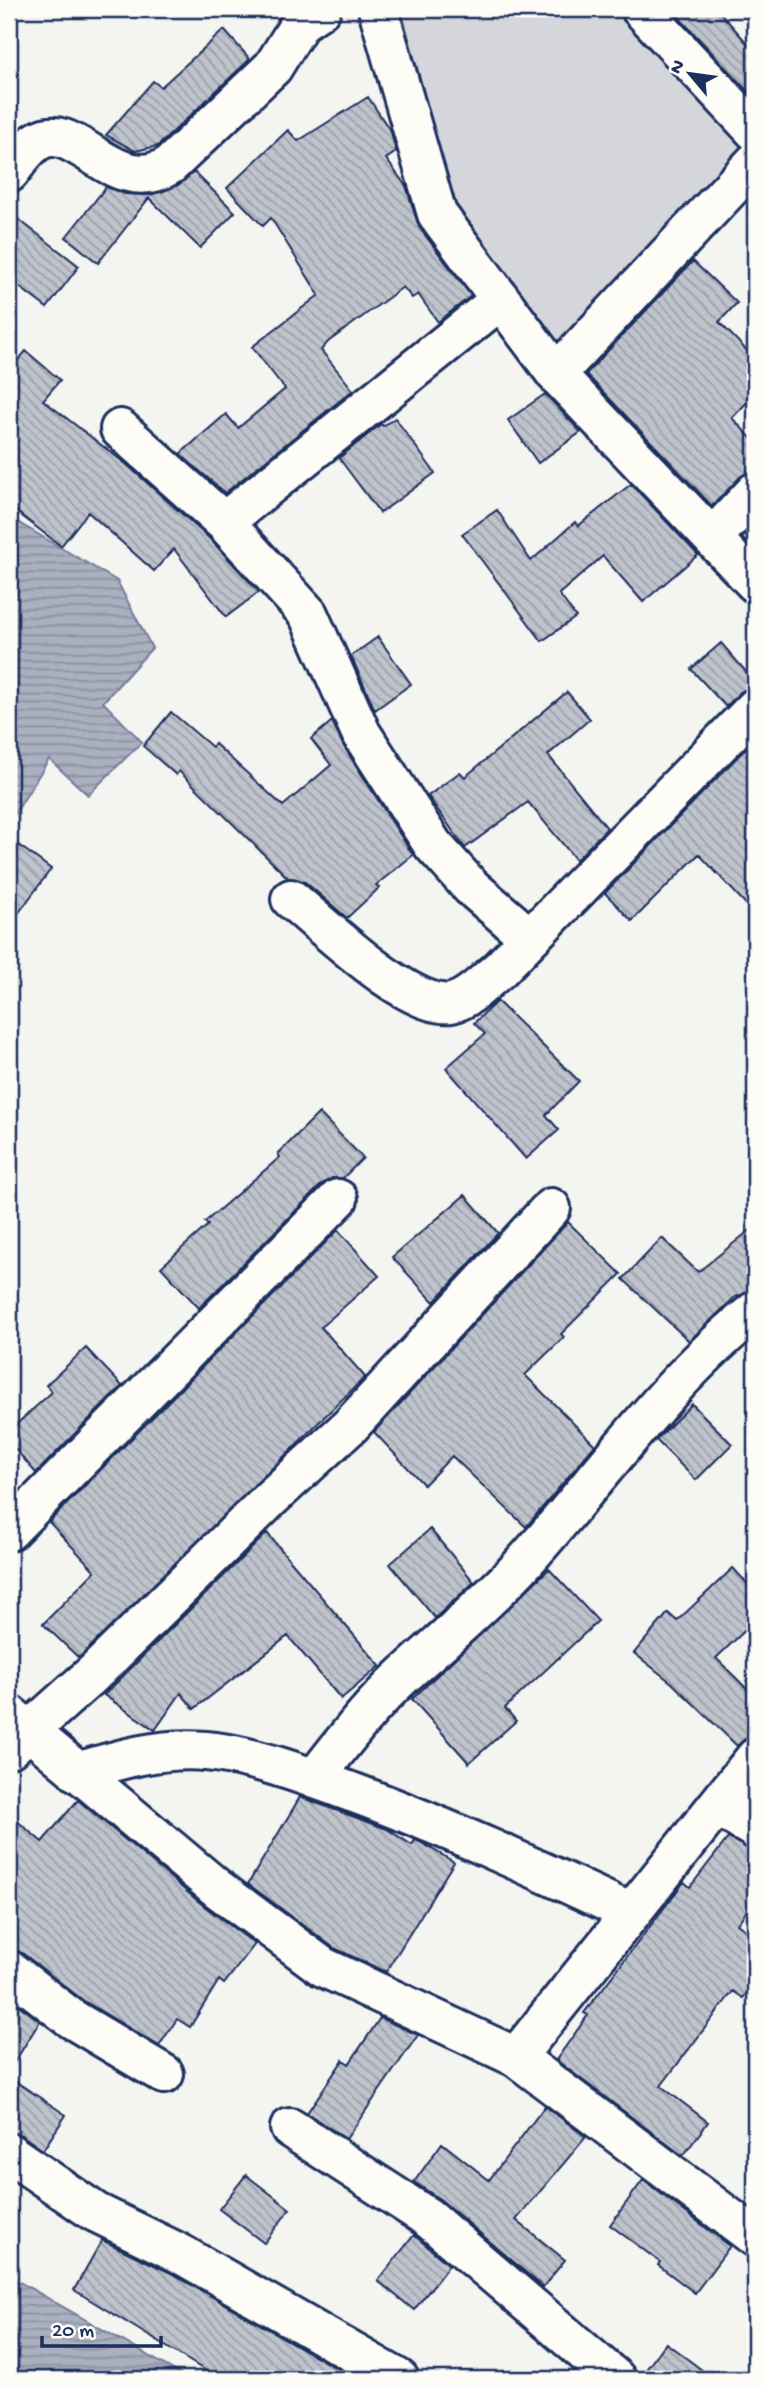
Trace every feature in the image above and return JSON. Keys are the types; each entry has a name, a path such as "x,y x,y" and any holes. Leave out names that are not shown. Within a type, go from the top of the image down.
{"street":[{"path":"9,173 40,139 54,137 70,142 118,169 134,174 155,174 170,164 273,67 301,22 321,9"},
{"path":"379,9 437,214 499,301 556,374 755,583"},
{"path":"641,9 755,131"},
{"path":"556,374 755,162"},
{"path":"224,522 499,301"},
{"path":"120,429 224,522 308,614 361,733 433,845 471,887 530,938"},
{"path":"712,538 755,492"},
{"path":"291,900 406,992 435,1003 453,1003 471,993 530,938 755,708"},
{"path":"9,1531 338,1199"},
{"path":"551,1208 350,1426 270,1499 93,1674 15,1731 77,1772 218,1889 323,1967 516,2057 755,2237"},
{"path":"315,1778 357,1724 404,1675 460,1628 518,1568 660,1403 724,1336 755,1311"},
{"path":"77,1772 141,1753 207,1751 315,1778 480,1842 631,1913"},
{"path":"516,2057 755,1758"},
{"path":"717,1805 755,1829"},
{"path":"9,1970 72,2019 164,2074"},
{"path":"290,2128 427,2217 616,2379"},
{"path":"9,2152 95,2212 179,2253 399,2379"}],"shaded area":[{"path":"401,9 651,9 755,142 559,347 458,218"}],"water":[{"path":"9,517 117,581 152,648 103,702 142,742 88,795 49,759 11,820"},
{"path":"9,2276 189,2379 9,2379"}],"building":[{"path":"671,9 717,9 755,52 755,99"},
{"path":"224,30 250,59 158,146 135,151 106,135 153,81 161,87"},
{"path":"368,97 391,132 396,152 386,159 406,186 419,227 471,296 438,322 418,294 412,298 403,287 328,342 321,350 353,390 225,493 180,454 226,414 238,428 285,389 252,347 319,295 271,218 263,226 227,188 288,130 298,141"},
{"path":"194,172 235,212 200,248 149,198 98,263 66,237 106,187 125,194 150,195 178,185"},
{"path":"9,212 79,266 47,308 9,279"},
{"path":"693,261 737,303 719,322 755,359 755,394 732,418 755,442 755,471 740,477 712,506 586,374"},
{"path":"26,351 60,380 43,400 126,464 209,538 259,592 226,617 174,549 154,571 88,512 61,546 9,506 9,371"},
{"path":"545,394 581,432 538,463 508,420"},
{"path":"395,418 435,473 380,513 339,458 381,424 383,426"},
{"path":"631,484 698,555 643,602 603,556 559,594 576,617 542,641 462,534 497,510 531,561 575,522 578,526"},
{"path":"755,524 755,552 742,538"},
{"path":"378,637 411,684 375,710 351,656"},
{"path":"721,643 755,682 755,687 740,692 726,707 691,669"},
{"path":"567,692 590,719 548,755 607,828 576,860 528,802 465,848 428,796 460,772 465,777"},
{"path":"171,712 212,747 215,744 283,806 331,765 311,739 332,721 343,745 413,855 376,885 379,888 347,918 305,882 288,878 179,771 176,775 143,746"},
{"path":"755,739 755,914 699,854 632,921 605,893"},
{"path":"9,838 51,869 9,926"},
{"path":"497,1001 579,1081 546,1115 559,1130 526,1159 446,1068 485,1034 474,1023"},
{"path":"319,1113 363,1158 343,1178 332,1178 322,1184 199,1308 161,1267 208,1225 205,1222 280,1157 278,1154"},
{"path":"465,1195 498,1233 434,1302 392,1257"},
{"path":"568,1222 621,1274 561,1334 564,1337 525,1375 595,1445 526,1527 452,1456 424,1485 374,1432"},
{"path":"755,1226 755,1290 735,1297 689,1341 623,1279 662,1238 698,1272"},
{"path":"338,1230 379,1276 321,1327 365,1377 79,1658 43,1624 95,1571 49,1522"},
{"path":"86,1348 122,1386 36,1473 9,1442 9,1431 52,1392 46,1385"},
{"path":"692,1404 732,1444 696,1480 656,1440"},
{"path":"430,1529 474,1582 435,1618 390,1564"},
{"path":"267,1533 380,1666 341,1699 288,1636 194,1709 181,1693 155,1730 104,1695"},
{"path":"733,1568 755,1592 755,1621 716,1658 755,1697 755,1737 746,1738 737,1746 672,1683 634,1653 668,1613 677,1621"},
{"path":"549,1569 598,1621 505,1708 516,1721 469,1763 412,1699"},
{"path":"300,1797 387,1829 412,1845 415,1840 420,1842 454,1862 386,1972 334,1948 248,1884"},
{"path":"78,1800 204,1906 255,1944 224,1984 219,1980 190,2027 177,2019 159,2046 84,2001 22,1953 9,1949 9,1814 42,1842"},
{"path":"728,1838 755,1851 755,1900 737,1924 755,1937 755,1982 743,1998 733,1991 661,2086 708,2122 683,2156 556,2060 588,2015 584,2013 684,1882 690,1887"},
{"path":"9,1998 40,2021 9,2071"},
{"path":"380,2018 418,2035 346,2139 307,2113 343,2060 349,2064"},
{"path":"9,2077 66,2115 43,2150 21,2135 9,2131"},
{"path":"545,2106 586,2137 516,2220 565,2260 543,2287 441,2200 414,2182 442,2143 489,2180"},
{"path":"246,2175 290,2209 264,2243 219,2209"},
{"path":"643,2180 730,2246 695,2293 658,2265 660,2262 610,2225"},
{"path":"414,2235 449,2265 414,2310 378,2281"},
{"path":"102,2240 169,2272 355,2379 219,2379 74,2290"},
{"path":"666,2343 714,2379 639,2379"}]}
